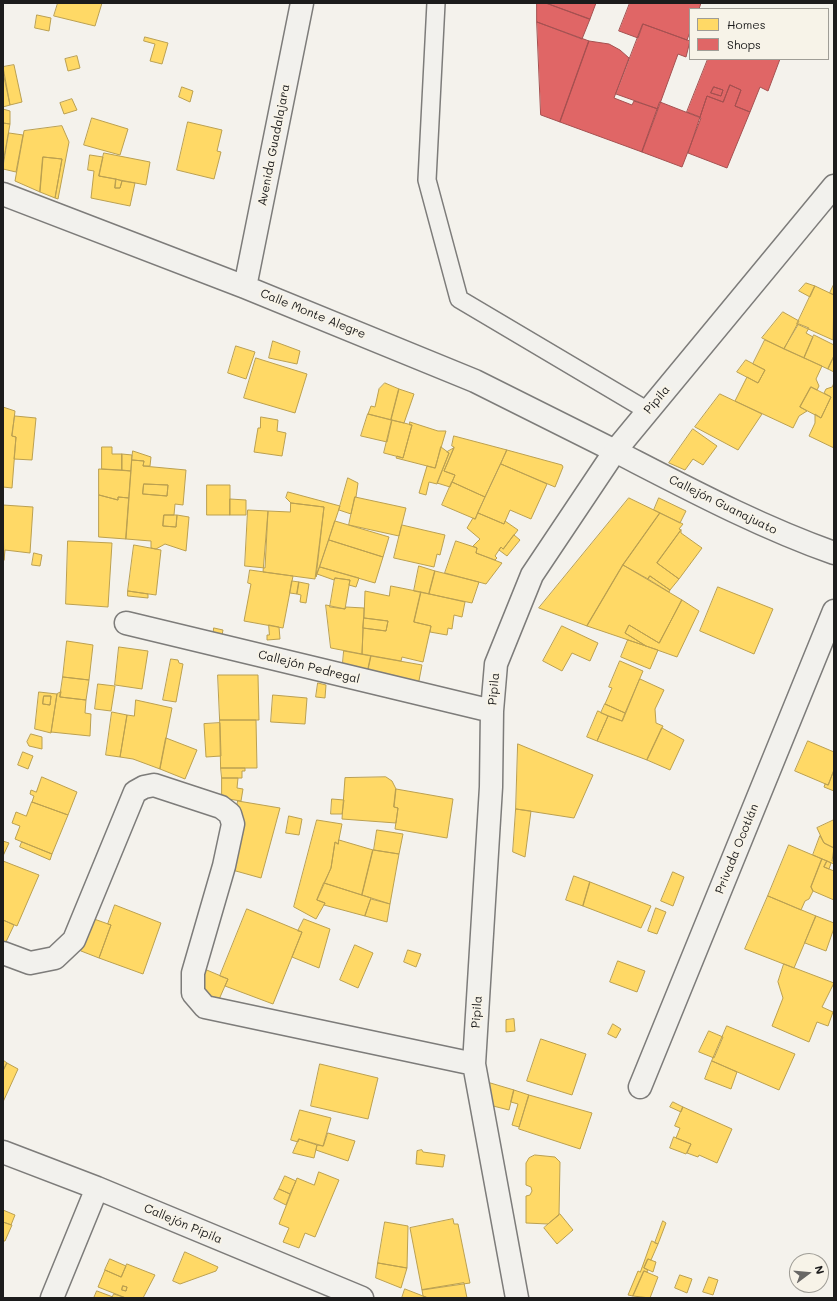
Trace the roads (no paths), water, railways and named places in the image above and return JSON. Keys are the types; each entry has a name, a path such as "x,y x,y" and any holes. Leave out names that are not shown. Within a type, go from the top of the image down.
{"street":[{"name":"Avenida Guadalajara","path":"245,287 302,3"},
{"name":"Pipila","path":"517,1298 474,1064 491,787 492,711 496,664 532,575 615,451 834,186"},
{"name":"Calle Monte Alegre","path":"3,194 245,287 475,381 615,451"},
{"name":"Callejón Guanajuato","path":"615,451 715,503 797,540 834,554"},
{"name":"Privada Ocotlán","path":"640,1087 834,611"},
{"name":"Callejón Pedregal","path":"126,623 492,711"},
{"path":"3,953 30,963 55,958 74,940 135,792 144,786 154,785 221,807 230,814 232,824 224,866 193,973 193,994 205,1007 474,1064"},
{"name":"Callejón Pípila","path":"3,1152 97,1188 362,1298"},
{"path":"52,1298 97,1188"}],"lane":[{"path":"436,3 427,180 459,299 648,412"}]}
